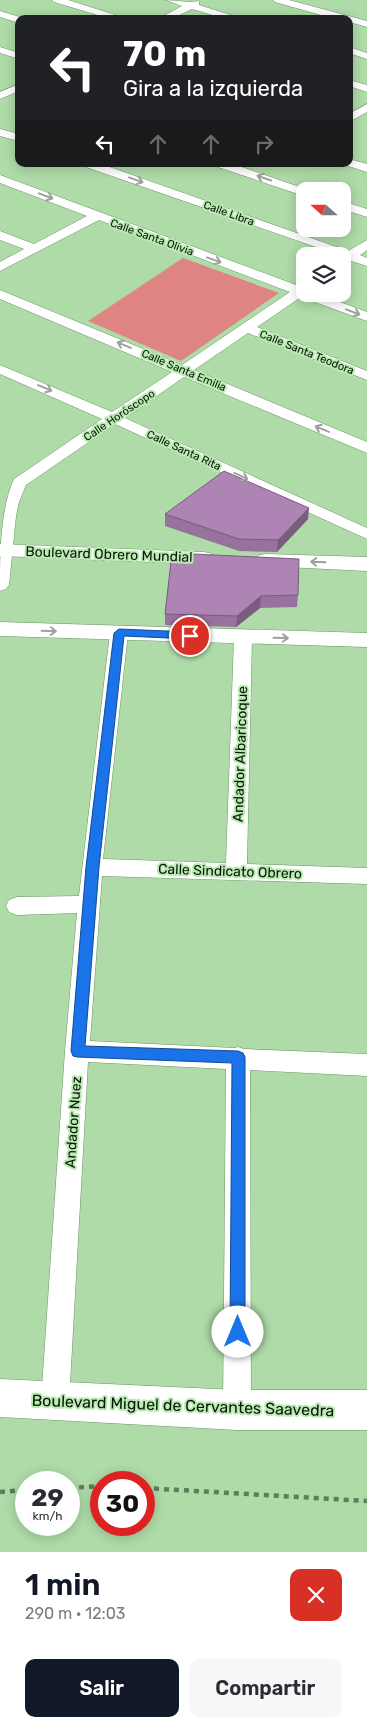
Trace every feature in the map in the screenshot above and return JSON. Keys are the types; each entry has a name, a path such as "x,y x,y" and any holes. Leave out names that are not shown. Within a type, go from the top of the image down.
{"main road":[{"name":"Boulevard Miguel de Cervantes Saavedra","path":"0,1398 237,1410 367,1410"}],"street":[{"path":"57,0 109,15"},
{"path":"171,0 225,15"},
{"path":"171,15 203,0"},
{"path":"278,0 333,15"},
{"path":"0,14 15,19"},
{"path":"353,20 367,24"},
{"path":"0,50 15,55"},
{"path":"353,51 367,56"},
{"path":"353,84 367,89"},
{"path":"353,121 367,107"},
{"path":"0,132 15,137"},
{"path":"353,163 367,168"},
{"name":"Calle Libra","path":"98,167 314,247"},
{"path":"231,167 296,189"},
{"name":"Calle Santa Olivia","path":"0,179 296,289"},
{"path":"351,208 367,213"},
{"path":"0,267 97,216"},
{"path":"0,235 34,249"},
{"path":"351,255 367,244"},
{"name":"Calle Libra","path":"351,260 367,262"},
{"name":"Calle Santa Emilia","path":"0,294 367,448"},
{"name":"Calle Horóscopo","path":"0,585 2,550 8,517 14,493 20,482 184,370 296,297"},
{"name":"Calle Santa Olivia","path":"329,302 367,317"},
{"name":"Calle Santa Teodora","path":"247,328 367,376"},
{"name":"Calle Santa Rita","path":"0,369 113,418 367,534"},
{"name":"Boulevard Obrero Mundial","path":"2,550 220,559"},
{"path":"249,560 367,564"},
{"path":"0,629 243,638 367,640"},
{"name":"Andador Nuez","path":"55,1402 77,1051 92,867 119,633"},
{"name":"Andador Albaricoque","path":"236,871 243,638"},
{"name":"Calle Sindicato Obrero","path":"92,867 367,876"},
{"path":"17,906 90,904"},
{"path":"77,1051 238,1057 367,1065"},
{"path":"237,1410 238,1057"}],"path":[{"path":"155,1489 367,1501"},
{"path":"0,1492 15,1491"}],"shaded area":[{"path":"183,258 279,293 181,361 88,321"}],"building":[{"path":"224,471 309,508 278,540 239,539 165,514"},
{"path":"172,553 299,559 298,595 261,596 237,616 165,614"}],"route":[{"path":"190,636 119,633 92,867 77,1051 238,1057 238,1332"}]}
